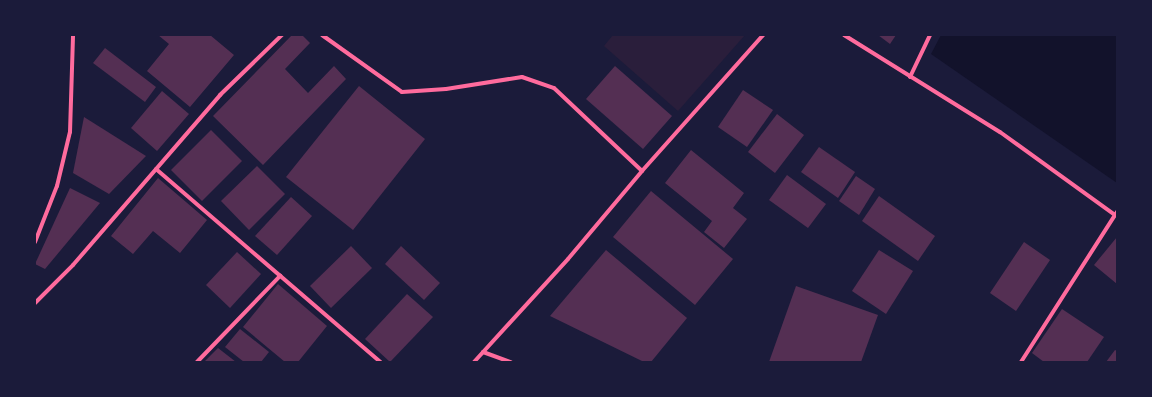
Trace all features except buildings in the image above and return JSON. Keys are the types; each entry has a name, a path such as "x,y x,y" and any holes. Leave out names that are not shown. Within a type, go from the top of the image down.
{"street":[{"path":"35,242 57,186 70,132 73,35"},
{"path":"35,303 73,266 220,95 282,35"},
{"path":"322,35 402,92 446,89 522,77 554,88 642,171"},
{"path":"474,362 568,259 642,171 763,35"},
{"path":"844,35 1000,132 1116,214 1021,362"},
{"path":"910,77 930,35"},
{"path":"156,169 380,362"},
{"path":"197,362 280,276"},
{"path":"483,352 511,362"}],"shaded area":[{"path":"613,35 745,35 678,111 604,46"},
{"path":"941,35 1117,35 1117,183 931,54"}]}
